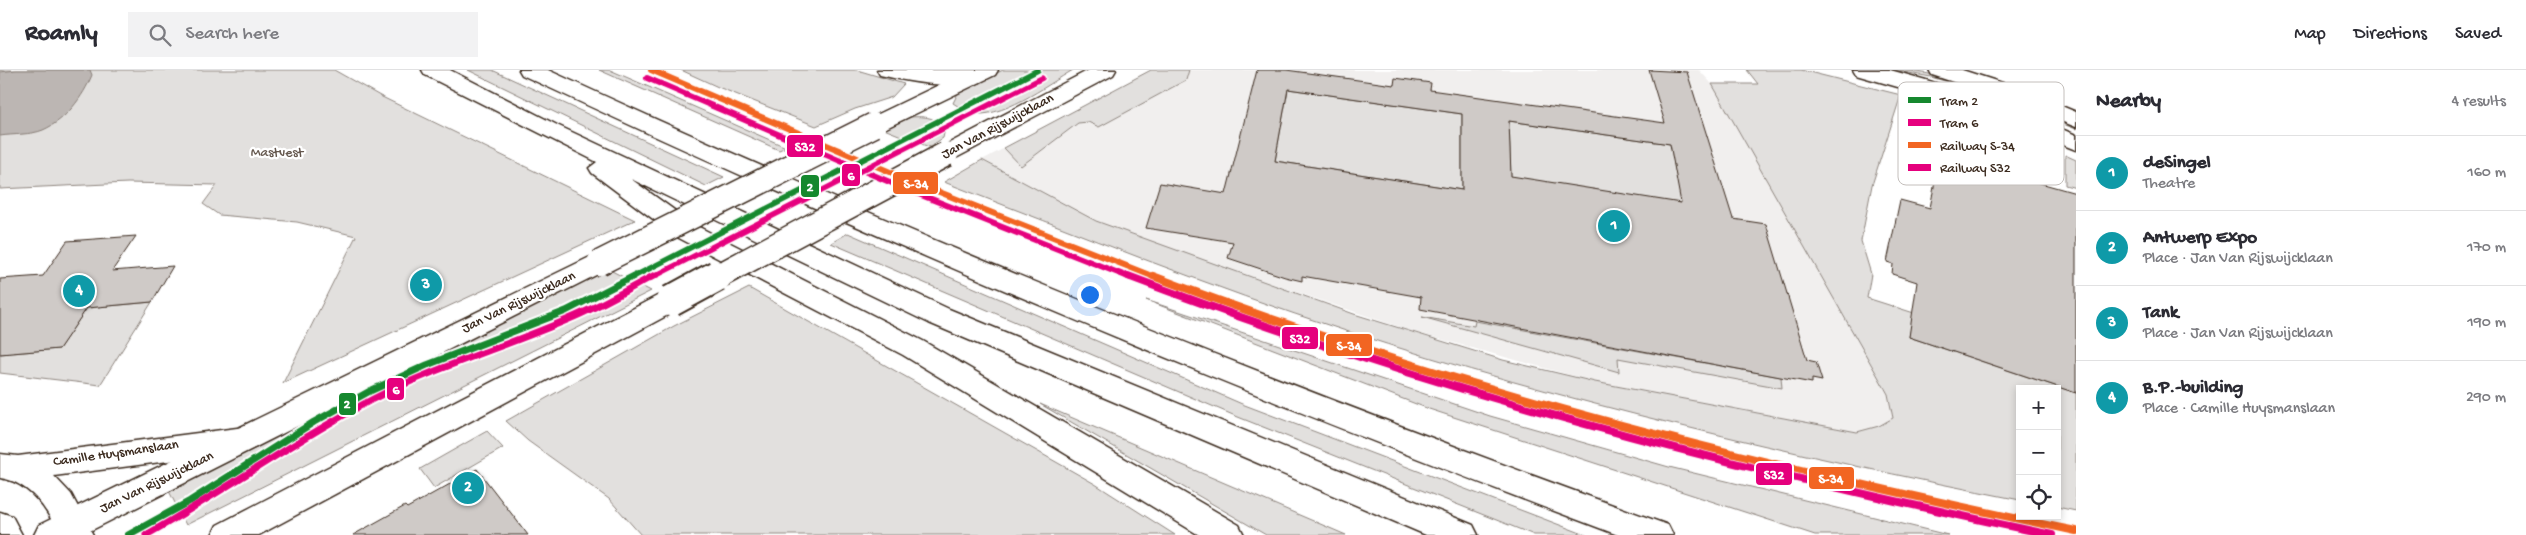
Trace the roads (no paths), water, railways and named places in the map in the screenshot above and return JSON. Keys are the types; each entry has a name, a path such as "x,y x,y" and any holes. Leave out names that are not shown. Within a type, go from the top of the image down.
{"main road":[{"path":"433,70 551,131 939,316 1452,533"},
{"path":"530,70 698,148 970,267 1306,404 1656,535"},
{"path":"888,70 932,77 979,74"},
{"name":"Jan Van Rijswijcklaan","path":"229,535 1105,70"},
{"path":"1864,70 1908,82"},
{"path":"1940,70 1977,82"},
{"name":"Jan Van Rijswijcklaan","path":"66,532 245,439 979,74"},
{"path":"2064,115 2076,120"},
{"path":"551,131 686,231 913,348 1227,535"},
{"path":"2064,138 2076,143"},
{"name":"Camille Huysmanslaan","path":"9,467 245,439"},
{"name":"Camille Huysmanslaan","path":"9,467 43,483 52,492 66,532"},
{"path":"0,526 5,535"}],"tram line":[{"name":"2","path":"128,535 190,501 314,422 370,391 427,365 566,311 1038,70"},
{"name":"6","path":"146,535 195,508 318,430 374,399 430,373 570,319 1042,78"}],"rail line":[{"name":"S-34","path":"651,70 822,144 995,215 1169,282 1345,344 1435,373 1617,425 1799,471 2076,531"},
{"name":"S32","path":"647,78 906,189 1081,259 1257,324 1346,354 1520,407 1696,455 1873,497 2052,535"}],"place":[{"name":"deSingel","path":"1614,226"},
{"name":"Tank","path":"426,285"},
{"name":"B.P.-building","path":"79,291"},
{"name":"Antwerp Expo","path":"468,488"}],"park label":[{"name":"Mastvest","path":"277,153"}]}
